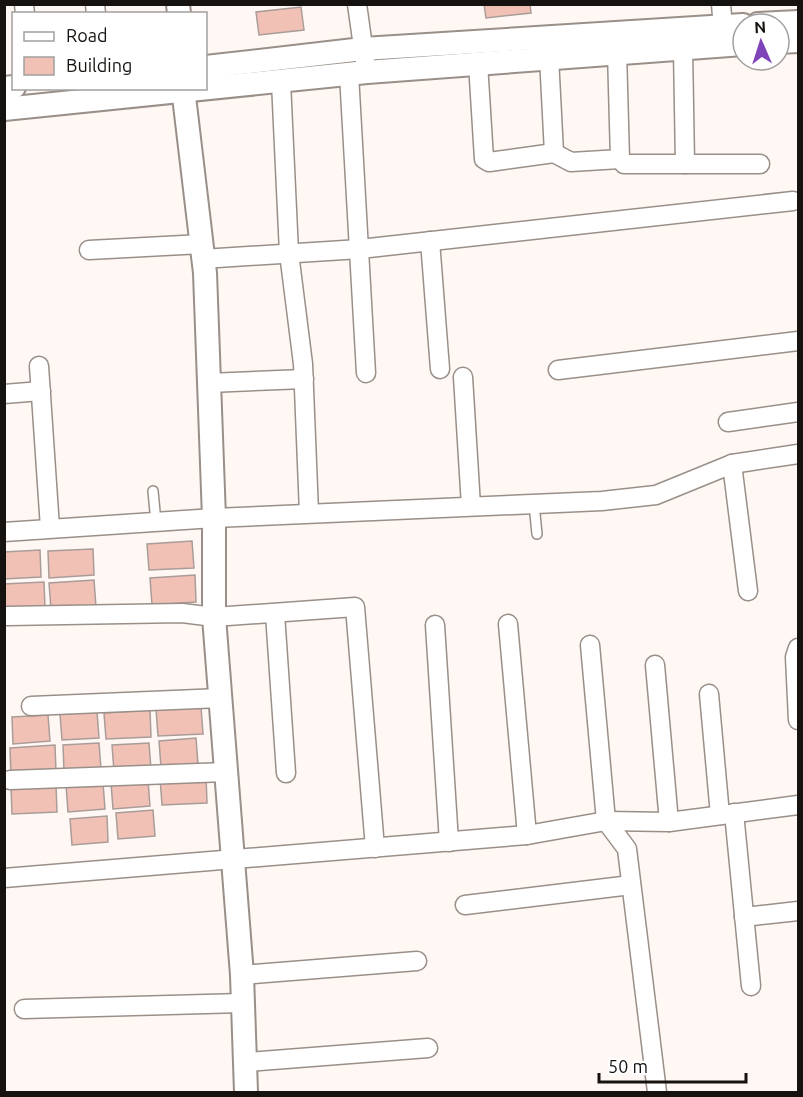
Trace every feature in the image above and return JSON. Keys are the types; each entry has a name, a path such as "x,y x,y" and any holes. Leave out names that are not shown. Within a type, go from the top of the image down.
{"street":[{"path":"357,4 363,50 358,73 360,249 366,374"},
{"path":"207,67 363,50 731,29"},
{"path":"207,88 549,57 683,49 731,29"},
{"path":"683,49 685,164"},
{"path":"617,52 620,159 624,164 760,164"},
{"path":"549,57 554,153"},
{"path":"478,63 484,159 489,162 554,153 571,162 620,159"},
{"path":"281,82 289,253 304,379 309,513"},
{"path":"4,109 183,90 202,251 214,518 214,617 242,975 247,1062 246,1092"},
{"path":"89,250 289,253 360,249 794,201"},
{"path":"430,241 440,369"},
{"path":"558,370 798,341"},
{"path":"39,366 50,528"},
{"path":"463,377 471,506"},
{"path":"209,383 304,379"},
{"path":"4,394 41,392"},
{"path":"728,422 798,412"},
{"path":"4,532 214,518 534,504 656,495 732,464 798,454"},
{"path":"732,464 748,591"},
{"path":"7,616 182,613 214,617 355,607 375,848"},
{"path":"275,614 286,774"},
{"path":"508,624 527,835"},
{"path":"435,625 449,842"},
{"path":"590,645 606,821 627,849 657,1092"},
{"path":"798,648 795,657 798,720"},
{"path":"655,664 669,822"},
{"path":"709,694 744,917 751,986"},
{"path":"31,706 221,698"},
{"path":"10,780 226,772"},
{"path":"4,878 527,835 606,821 669,822 798,805"},
{"path":"465,905 631,885"},
{"path":"744,917 798,911"},
{"path":"242,975 417,961"},
{"path":"24,1010 243,1003"},
{"path":"247,1062 428,1048"}],"lane":[{"path":"153,491 156,522"},
{"path":"534,504 537,534"}],"building":[{"path":"484,4 530,4 531,13 486,18"},
{"path":"301,7 304,30 259,35 256,12"},
{"path":"192,541 194,568 149,570 147,544"},
{"path":"93,549 94,575 49,578 48,551"},
{"path":"40,550 41,577 4,579 4,552"},
{"path":"195,575 196,602 152,605 150,578"},
{"path":"94,580 96,607 51,609 49,583"},
{"path":"44,582 45,608 4,611 4,584"},
{"path":"201,707 203,734 158,736 156,709"},
{"path":"150,710 151,737 106,739 104,713"},
{"path":"97,712 99,738 62,740 60,714"},
{"path":"48,715 50,741 13,744 12,717"},
{"path":"196,738 198,764 161,767 159,741"},
{"path":"99,743 101,769 64,771 63,745"},
{"path":"149,743 151,769 114,771 112,745"},
{"path":"55,745 56,772 11,775 10,748"},
{"path":"206,776 207,803 162,805 160,778"},
{"path":"148,780 150,806 113,809 111,783"},
{"path":"103,783 105,809 68,812 66,785"},
{"path":"56,785 57,812 12,814 11,787"},
{"path":"153,810 155,836 118,839 116,813"},
{"path":"107,816 108,842 72,845 70,819"}]}
